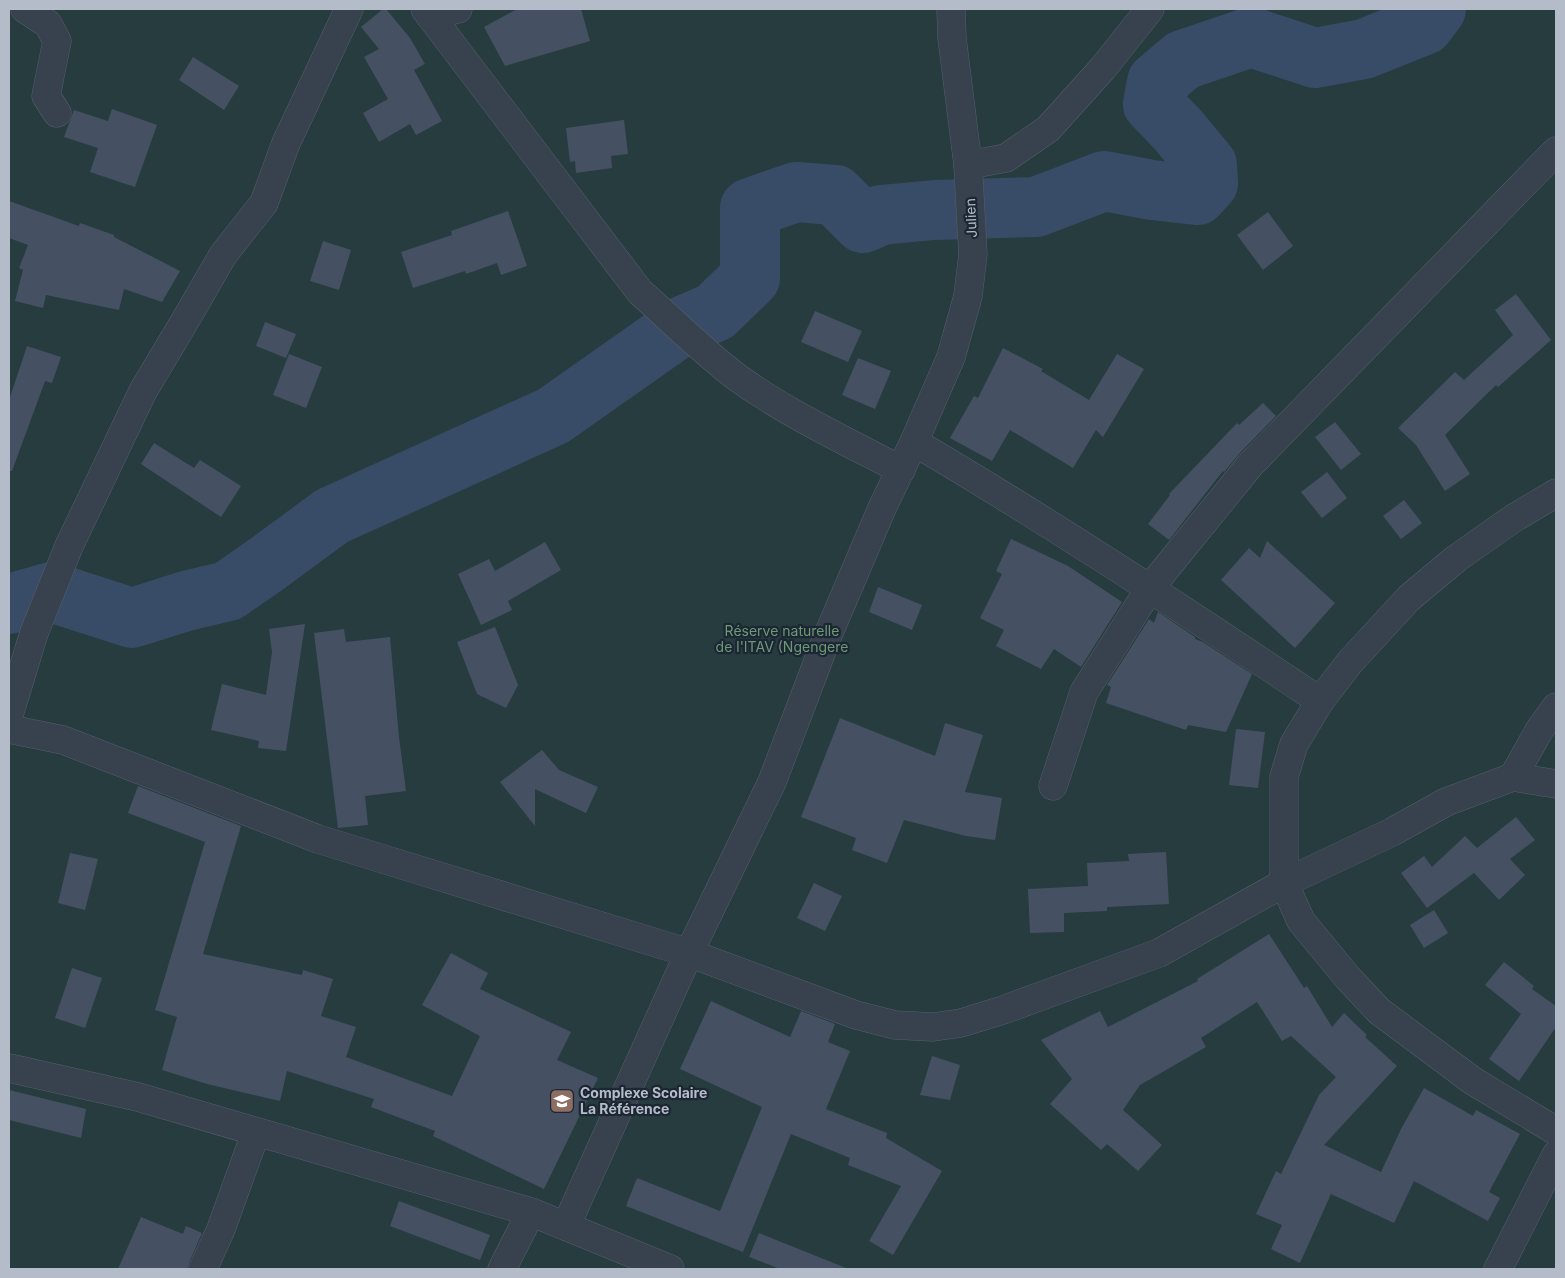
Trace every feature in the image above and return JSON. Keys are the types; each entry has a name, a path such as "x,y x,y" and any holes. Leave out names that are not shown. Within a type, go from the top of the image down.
{"street":[{"path":"25,9 48,24 57,41 46,96 57,113"},
{"path":"9,715 34,633 69,546 143,390 223,255 264,203 286,143 349,9"},
{"path":"427,12 458,9"},
{"name":"Julien","path":"566,1226 689,953 772,782 828,635 882,508 914,442 951,357 968,296 973,254 968,173 952,38 951,9"},
{"path":"968,173 1006,158 1048,130 1103,68 1150,9"},
{"path":"427,12 640,292 698,345 738,378 796,414 900,470"},
{"path":"1053,786 1084,692 1150,588 1250,464 1556,151"},
{"path":"914,442 994,489 1150,588 1320,701"},
{"path":"1556,494 1514,518 1457,558 1409,598 1350,662 1320,701 1294,744 1284,777 1284,883 1301,921 1348,978 1379,1011 1473,1081 1556,1131"},
{"path":"1513,777 1540,729 1556,707"},
{"path":"9,729 63,740 318,838 689,953 856,1015 895,1025 932,1026 961,1023 1003,1010 1159,953 1284,883 1392,832 1446,802 1513,777 1556,784"},
{"path":"9,1068 138,1097 531,1212 670,1269"},
{"path":"203,1269 256,1132"},
{"path":"1498,1269 1556,1155"},
{"path":"502,1269 531,1212"}],"green space":[{"name":"Réserve naturelle de l'ITAV (Ngengere","path":"9,9 1556,9 1556,1269 9,1269"}],"building":[{"path":"383,9 386,9 410,38 425,64 414,70 442,121 416,135 410,124 379,142 363,113 388,99 364,57 379,49 361,27"},
{"path":"517,9 581,9 590,41 505,66 484,27"},
{"path":"193,57 239,86 224,110 179,80"},
{"path":"112,109 157,125 135,187 90,172 98,148 64,137 74,110 108,121"},
{"path":"624,120 628,154 611,156 612,168 576,173 575,161 570,162 566,128"},
{"path":"9,201 79,226 80,223 114,235 114,237 180,271 162,302 124,289 119,310 46,295 43,308 15,301 23,270 19,268 28,245 9,238"},
{"path":"508,211 527,266 501,275 497,263 466,274 465,271 413,288 401,252 452,235 451,231"},
{"path":"1268,212 1293,246 1263,270 1237,235"},
{"path":"323,241 351,250 339,290 310,281"},
{"path":"1516,294 1551,340 1498,387 1496,385 1445,435 1470,474 1445,491 1416,445 1398,428 1455,372 1464,380 1513,335 1495,310"},
{"path":"815,311 862,331 848,362 801,342"},
{"path":"265,322 296,334 286,358 256,346"},
{"path":"27,346 61,357 52,383 45,381 12,471 9,471 9,400"},
{"path":"1003,348 1043,369 1041,371 1089,400 1117,354 1144,369 1103,437 1096,430 1073,468 1010,430 992,461 950,438 974,396 978,398"},
{"path":"289,354 322,367 306,408 273,395"},
{"path":"858,358 891,371 875,409 842,395"},
{"path":"1263,403 1276,416 1223,471 1169,540 1148,524 1169,494 1237,423 1239,425"},
{"path":"1335,422 1361,454 1341,470 1315,437"},
{"path":"154,443 194,468 200,460 241,486 221,517 141,464"},
{"path":"1327,472 1347,498 1322,518 1301,492"},
{"path":"1404,500 1422,523 1401,539 1383,516"},
{"path":"1011,539 1068,566 1122,602 1081,667 1054,649 1041,669 996,646 1004,630 980,618 1002,574 996,571"},
{"path":"1267,541 1335,603 1295,648 1221,580 1249,548 1260,558"},
{"path":"545,542 561,570 508,601 512,610 481,625 458,574 489,559 495,571"},
{"path":"878,587 922,605 912,630 869,612"},
{"path":"1158,612 1195,637 1195,639 1203,642 1252,674 1226,732 1188,725 1186,730 1106,703 1111,687 1107,685 1149,619 1154,623"},
{"path":"305,624 286,751 258,748 259,741 211,730 222,684 266,695 272,652 269,629"},
{"path":"495,627 518,685 506,708 477,694 457,642"},
{"path":"344,629 346,642 390,637 406,791 365,796 368,825 338,828 314,633"},
{"path":"840,718 935,756 945,723 983,735 965,792 1002,798 995,840 966,836 904,820 887,863 852,850 856,838 801,817"},
{"path":"1236,729 1265,732 1258,788 1229,785"},
{"path":"542,750 559,770 598,787 586,813 535,789 535,826 500,782"},
{"path":"138,786 241,826 203,954 302,975 303,970 333,979 321,1016 356,1027 346,1057 452,1096 480,1036 422,1005 451,953 488,973 480,989 571,1032 557,1060 598,1078 544,1189 433,1136 435,1131 371,1107 374,1099 287,1071 280,1101 207,1084 162,1070 177,1017 155,1010 205,842 128,813"},
{"path":"1516,817 1535,840 1510,859 1525,875 1499,900 1474,873 1427,908 1401,873 1424,856 1432,867 1465,836 1477,848"},
{"path":"1166,852 1169,904 1107,907 1107,911 1064,913 1064,932 1030,933 1028,889 1088,886 1087,863 1129,861 1128,854"},
{"path":"70,853 98,859 85,910 58,903"},
{"path":"814,883 842,896 825,931 797,918"},
{"path":"1434,910 1448,933 1424,948 1410,925"},
{"path":"1269,934 1304,988 1307,986 1332,1027 1344,1013 1367,1035 1365,1037 1397,1066 1324,1145 1381,1172 1401,1129 1424,1088 1473,1116 1476,1110 1520,1134 1489,1192 1500,1198 1488,1221 1414,1181 1394,1223 1331,1194 1300,1263 1271,1249 1282,1225 1256,1214 1276,1171 1281,1174 1319,1095 1336,1077 1291,1036 1282,1041 1257,1002 1201,1038 1206,1047 1140,1085 1123,1110 1162,1145 1138,1171 1107,1144 1101,1150 1050,1104 1072,1079 1041,1040 1100,1011 1108,1027 1198,981 1197,979"},
{"path":"1504,962 1534,986 1532,989 1556,1006 1556,1027 1519,1081 1489,1059 1521,1014 1485,985"},
{"path":"72,968 102,978 85,1028 55,1018"},
{"path":"711,1001 790,1037 801,1011 835,1024 828,1042 850,1051 826,1109 887,1133 886,1138 942,1171 893,1255 869,1241 901,1186 848,1165 850,1158 791,1134 743,1252 626,1206 637,1178 720,1211 762,1107 680,1069"},
{"path":"932,1056 960,1065 950,1100 920,1095"},
{"path":"9,1090 86,1109 81,1138 9,1120"},
{"path":"399,1201 490,1235 480,1260 390,1226"},
{"path":"141,1217 183,1234 186,1226 202,1233 188,1269 118,1269"},
{"path":"759,1233 846,1269 780,1269 749,1257"}],"waterway":[{"path":"9,604 51,592 132,618 186,601 228,591 332,516 553,416 678,328 715,312 750,278 750,208 796,192 835,195 863,223 881,215 934,210 1036,207 1104,181 1152,190 1197,195 1208,183 1207,165 1153,104 1157,82 1183,60 1251,37 1315,58 1364,49 1424,25 1436,9"}],"place":[{"name":"Complexe Scolaire La Référence","path":"562,1101"}]}
